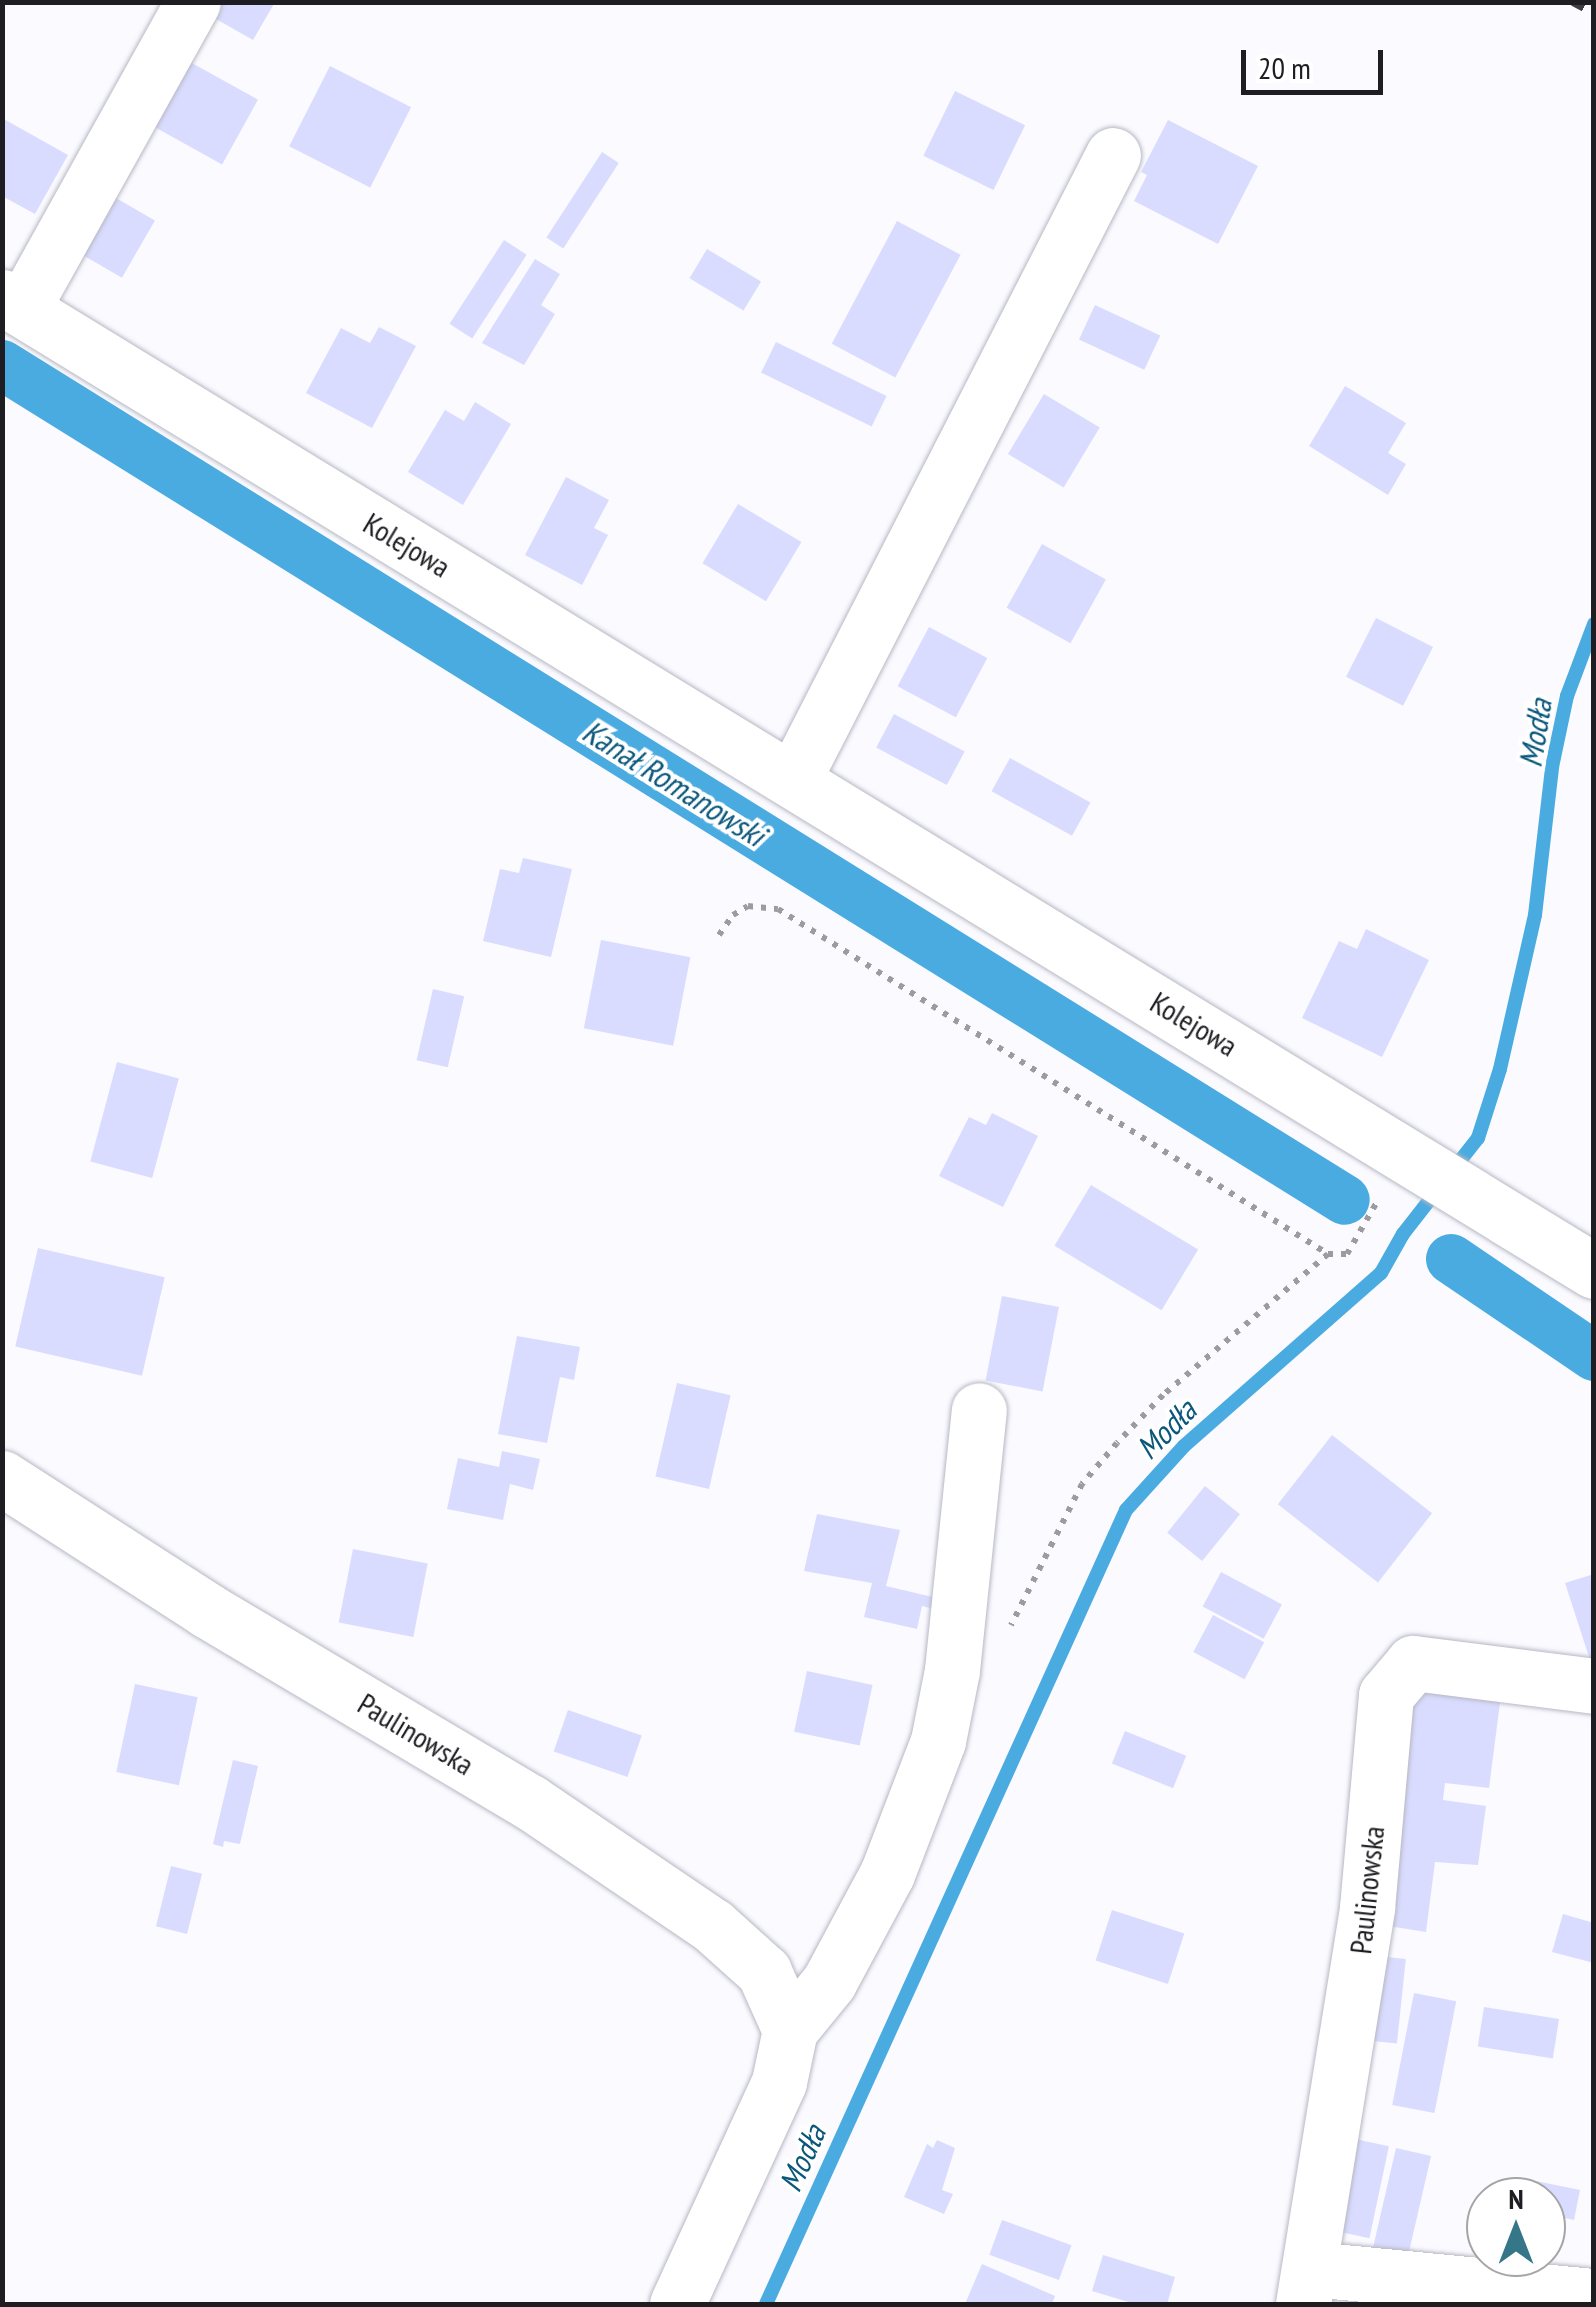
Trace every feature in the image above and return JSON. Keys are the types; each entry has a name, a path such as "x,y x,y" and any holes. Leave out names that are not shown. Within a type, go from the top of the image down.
{"street":[{"name":"Kolejowa","path":"193,2 12,303 793,780 1391,1172 1484,1203 1594,1271"},
{"path":"793,780 1113,156"},
{"path":"677,2304 779,2082 790,2030 830,1982 887,1874 938,1740 952,1670 979,1410"},
{"name":"Paulinowska","path":"2,1478 208,1611 530,1802 712,1926 764,1972 790,2030"},
{"name":"Paulinowska","path":"1308,2287 1367,1908 1386,1694 1414,1663 1594,1686"},
{"path":"1308,2287 1594,2296"}],"path":[{"path":"719,935 733,915 748,906 778,909 1328,1254 1347,1254 1391,1172"},
{"path":"1010,1627 1082,1484 1163,1395 1328,1254"}],"building":[{"path":"216,2 275,2 253,40 209,15"},
{"path":"181,57 258,100 222,164 145,122"},
{"path":"330,66 411,107 370,188 289,146"},
{"path":"955,91 1025,125 994,190 923,156"},
{"path":"2,118 68,155 35,214 2,196"},
{"path":"1168,120 1258,166 1218,244 1134,201 1147,175 1141,172"},
{"path":"602,152 619,163 563,248 546,238"},
{"path":"109,194 155,220 122,278 76,251"},
{"path":"897,221 961,255 895,378 832,344"},
{"path":"504,240 527,255 472,339 450,324"},
{"path":"707,249 761,281 743,311 689,278"},
{"path":"535,259 560,274 541,305 555,314 524,365 482,343"},
{"path":"1095,305 1160,335 1144,370 1079,339"},
{"path":"379,327 416,346 372,428 306,393 341,328 370,343"},
{"path":"776,342 887,396 872,426 761,373"},
{"path":"1345,386 1406,423 1388,453 1406,464 1388,495 1309,446"},
{"path":"1044,394 1100,427 1064,487 1008,454"},
{"path":"475,402 511,424 463,505 408,472 445,410 464,421"},
{"path":"566,477 609,500 594,528 608,535 582,585 525,555"},
{"path":"738,504 801,542 766,601 702,563"},
{"path":"1042,544 1106,579 1070,643 1007,608"},
{"path":"1376,618 1433,647 1403,706 1346,677"},
{"path":"929,627 987,658 956,717 898,686"},
{"path":"894,714 965,752 947,785 876,748"},
{"path":"1010,758 1090,803 1072,836 992,791"},
{"path":"523,858 572,869 551,957 483,941 500,869 519,873"},
{"path":"1366,929 1429,960 1382,1057 1302,1018 1339,941 1357,949"},
{"path":"601,940 690,957 673,1046 584,1028"},
{"path":"433,989 464,996 448,1067 417,1060"},
{"path":"117,1062 179,1079 152,1178 90,1161"},
{"path":"992,1113 1038,1136 1003,1207 939,1176 969,1117 986,1125"},
{"path":"1091,1185 1198,1249 1162,1310 1054,1246"},
{"path":"38,1248 165,1277 142,1376 15,1346"},
{"path":"1002,1296 1059,1307 1043,1391 986,1380"},
{"path":"517,1336 580,1347 574,1380 560,1377 547,1443 498,1434"},
{"path":"677,1383 731,1395 709,1489 655,1477"},
{"path":"1332,1435 1432,1513 1378,1583 1278,1504"},
{"path":"502,1451 540,1459 533,1490 510,1484 503,1520 447,1509 458,1458 499,1467"},
{"path":"1205,1486 1240,1514 1202,1561 1167,1533"},
{"path":"817,1514 900,1530 886,1586 941,1599 938,1610 922,1606 917,1629 864,1617 872,1583 804,1571"},
{"path":"353,1549 428,1564 413,1637 339,1623"},
{"path":"1221,1572 1282,1604 1264,1639 1203,1606"},
{"path":"1594,1574 1594,1659 1590,1660 1565,1583"},
{"path":"1213,1615 1264,1642 1244,1679 1193,1652"},
{"path":"807,1671 873,1685 860,1746 794,1732"},
{"path":"135,1684 198,1697 179,1785 116,1772"},
{"path":"1410,1687 1501,1695 1489,1788 1445,1783 1443,1800 1486,1806 1478,1865 1435,1862 1426,1932 1382,1925 1408,1758 1395,1756"},
{"path":"568,1710 642,1735 627,1777 554,1752"},
{"path":"1125,1731 1186,1756 1173,1788 1112,1763"},
{"path":"233,1760 258,1766 240,1844 224,1841 223,1847 213,1844"},
{"path":"171,1866 202,1874 187,1934 156,1926"},
{"path":"1112,1910 1184,1933 1168,1984 1096,1960"},
{"path":"1563,1914 1594,1923 1594,1963 1552,1952"},
{"path":"1368,1955 1406,1959 1397,2044 1359,2040"},
{"path":"1414,1993 1456,2001 1434,2113 1392,2105"},
{"path":"1484,2007 1559,2019 1553,2058 1478,2047"},
{"path":"1341,2136 1389,2146 1369,2238 1321,2228"},
{"path":"937,2140 955,2148 942,2190 953,2194 944,2214 904,2197 927,2144 933,2148"},
{"path":"1396,2148 1431,2156 1407,2258 1372,2250"},
{"path":"1566,2187 1580,2190 1574,2220 1566,2218"},
{"path":"1002,2220 1072,2245 1059,2280 989,2255"},
{"path":"1103,2255 1175,2277 1167,2304 1135,2304 1092,2291"},
{"path":"982,2264 1055,2296 1052,2304 965,2304"}],"waterway":[{"name":"Kanał Romanowski","path":"2,365 1345,1200"},
{"name":"Modła","path":"1452,1171 1478,1138 1500,1069 1535,915 1552,767 1567,696 1594,624"},
{"name":"Modła","path":"766,2304 1126,1510 1184,1446 1381,1273 1403,1234 1439,1188"},
{"name":"Kanał Romanowski","path":"1451,1259 1594,1356"}],"railway":[{"path":"1573,2 1594,13"}]}
